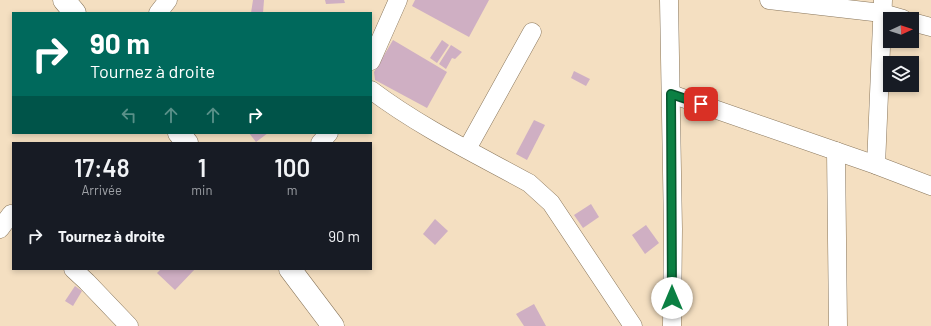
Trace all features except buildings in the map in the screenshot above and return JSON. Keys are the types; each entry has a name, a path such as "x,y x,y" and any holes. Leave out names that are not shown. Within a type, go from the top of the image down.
{"street":[{"path":"64,0 74,12"},
{"path":"159,12 168,0"},
{"path":"372,59 398,0"},
{"path":"670,0 672,326"},
{"path":"770,0 882,7 891,12"},
{"path":"876,165 882,7"},
{"path":"919,24 931,27"},
{"path":"467,149 532,32"},
{"path":"372,91 393,107 423,126 529,183 551,203 633,326"},
{"path":"671,94 876,165 931,186"},
{"path":"180,134 186,142"},
{"path":"321,142 328,134"},
{"path":"836,151 838,326"},
{"path":"0,229 8,211"},
{"path":"74,270 129,326"},
{"path":"291,270 333,326"}],"route":[{"path":"672,298 671,94 701,104"}]}
